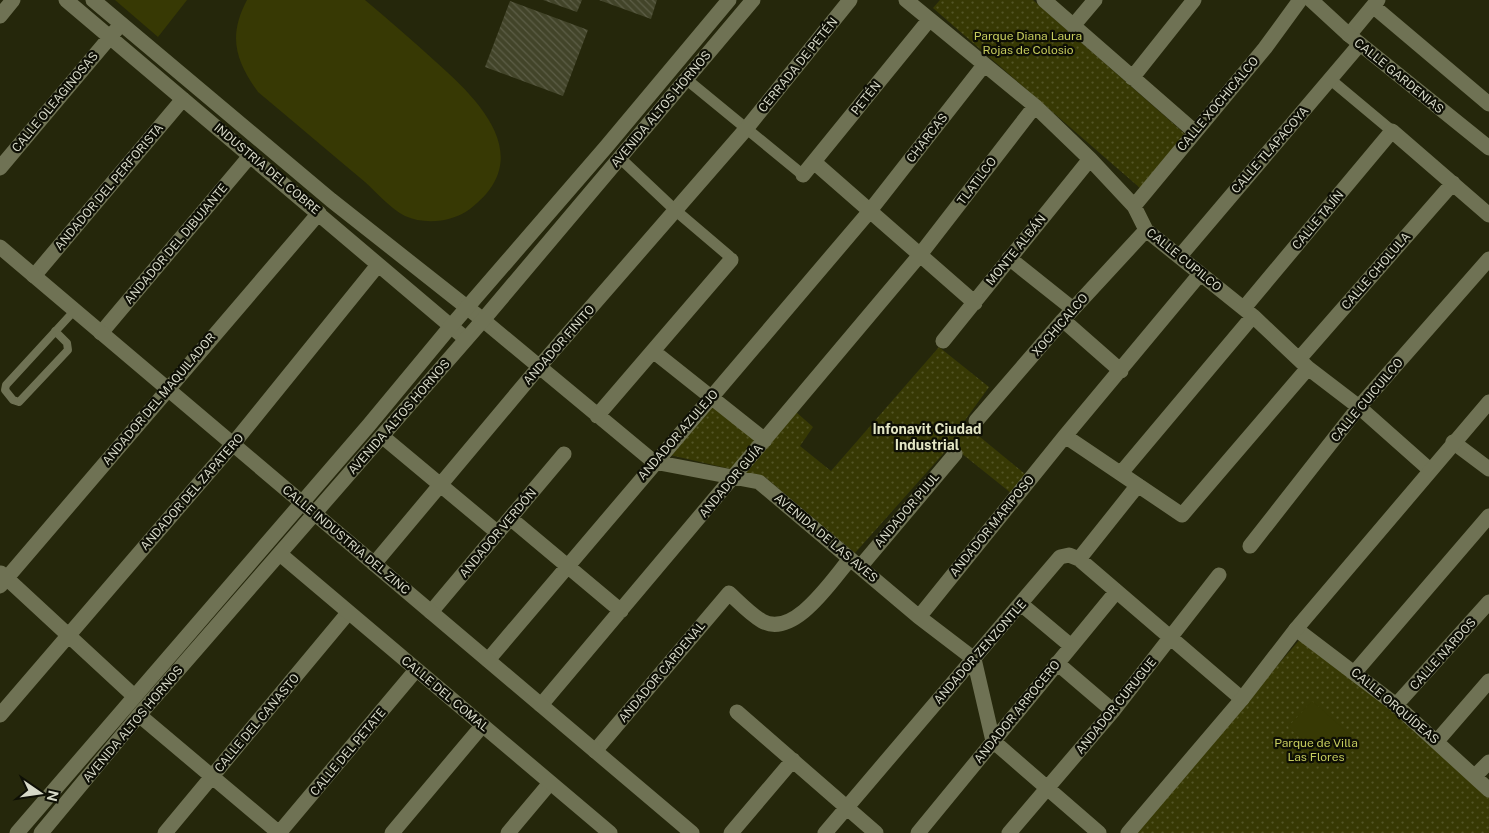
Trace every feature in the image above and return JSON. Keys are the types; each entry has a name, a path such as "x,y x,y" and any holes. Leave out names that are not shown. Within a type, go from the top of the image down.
{"street":[{"path":"0,16 13,0"},
{"name":"INDUSTRIA DEL COBRE","path":"66,0 111,36 466,339"},
{"name":"INDUSTRIA DEL COBRE","path":"93,0 466,308 483,320"},
{"name":"AVENIDA ALTOS HORNOS","path":"17,833 606,147 729,0"},
{"name":"AVENIDA ALTOS HORNOS","path":"42,833 139,716 483,320 753,0"},
{"name":"CERRADA DE PETÉN","path":"746,129 850,0"},
{"name":"CALLE CUPILCO","path":"906,0 1035,106 1090,159 1134,206 1146,230 1248,312 1304,364 1359,407 1430,470"},
{"path":"1044,0 1195,132"},
{"path":"1073,26 1095,0"},
{"path":"1132,78 1194,0"},
{"name":"CALLE XOCHICALCO","path":"1134,206 1265,48 1300,0"},
{"name":"CALLE GARDENIAS","path":"1311,0 1354,40 1489,148"},
{"path":"1376,3 1489,104"},
{"name":"CALLE TLAPACOYA","path":"1180,256 1330,80 1376,3"},
{"name":"PETÉN","path":"803,175 929,20"},
{"name":"CALLE OLEAGINOSAS","path":"0,168 121,24"},
{"name":"CHARCAS","path":"869,212 984,65"},
{"path":"686,79 803,175"},
{"path":"1330,80 1489,215"},
{"name":"ANDADOR DEL PERFORISTA","path":"34,276 183,99"},
{"name":"TLATILCO","path":"920,256 1035,106"},
{"name":"ANDADOR FINITO","path":"374,564 539,367 746,129"},
{"name":"CALLE TAJÍN","path":"1121,473 1392,131"},
{"name":"ANDADOR DEL DIBUJANTE","path":"101,333 250,156"},
{"path":"597,416 731,260 729,256 675,210 620,159"},
{"name":"MONTE ALBÁN","path":"943,341 1090,159"},
{"path":"814,162 975,303"},
{"name":"CALLE CHOLULA","path":"1138,485 1182,516 1453,183"},
{"name":"ANDADOR AZULEJO","path":"488,660 654,462 869,212"},
{"name":"ANDADOR DEL MAQUILADOR","path":"2,579 319,213"},
{"name":"XOCHICALCO","path":"976,421 1068,314 1146,230"},
{"name":"CALLE INDUSTRIA DEL ZINC","path":"0,247 692,833"},
{"name":"ANDADOR GUÍA","path":"541,705 920,256"},
{"path":"1009,258 1068,314 1121,370"},
{"name":"CALLE CUICUILCO","path":"1250,546 1359,407 1489,259"},
{"name":"ANDADOR DEL ZAPATERO","path":"0,715 233,444 378,265"},
{"path":"1200,274 1065,436 1138,485 1079,558 1116,592 1242,699"},
{"name":"AVENIDA DE LAS AVES","path":"483,320 654,462 759,482 920,617 974,659"},
{"path":"653,351 765,440"},
{"path":"1128,833 1242,699 1296,629 1453,442 1489,402"},
{"name":"ANDADOR MARIPOSO","path":"920,617 1065,436"},
{"path":"383,437 498,533"},
{"path":"1453,442 1489,469"},
{"name":"ANDADOR VERDÓN","path":"431,612 564,454"},
{"name":"ANDADOR PIJUL","path":"729,593 763,622 781,624 800,616 855,563 955,454"},
{"path":"1355,672 1489,516"},
{"path":"510,518 621,611"},
{"name":"CALLE DEL COMAL","path":"267,543 610,833"},
{"name":"ANDADOR ZENZONTLE","path":"825,833 1060,558 1069,555 1079,558"},
{"name":"ANDADOR CURUGUE","path":"1009,833 1113,711 1219,575"},
{"path":"2,579 134,696"},
{"name":"ANDADOR ARROCERO","path":"918,833 1116,592"},
{"name":"ANDADOR CARDENAL","path":"595,750 729,593"},
{"name":"CALLE NARDOS","path":"1396,705 1489,602"},
{"path":"1021,604 1071,646"},
{"name":"CALLE DEL CANASTO","path":"165,833 348,613"},
{"name":"CALLE ORQUÍDEAS","path":"1296,629 1396,705 1489,790"},
{"path":"974,659 993,742 1048,787 1099,833"},
{"path":"1057,663 1113,711"},
{"name":"CALLE DEL PETATE","path":"279,833 416,670"},
{"path":"1437,741 1489,681"},
{"path":"737,712 876,833"},
{"path":"139,716 279,833"},
{"path":"392,833 482,726"},
{"path":"731,833 793,760"},
{"path":"1475,776 1489,762"},
{"path":"508,833 550,783"}],"lane":[{"path":"55,332 67,343 68,350 19,402 14,400 5,390 6,385 75,310"}],"green space":[{"path":"115,0 187,0 158,37"},
{"path":"247,0 365,0 453,77 484,112 495,131 500,150 499,170 490,190 470,209 455,217 439,221 413,219 395,209 258,92 244,69 237,48 237,25"},
{"name":"Parque Diana Laura Rojas de Colosio","path":"940,0 1033,0 1185,134 1140,188 933,8"},
{"path":"939,347 989,387 963,423 1025,474 1011,493 951,445 855,553 765,477 670,455 720,397 774,438 796,412 813,427 800,446 831,471"},
{"name":"Parque de Villa Las Flores","path":"1302,637 1489,790 1489,833 1133,833"},
{"path":"1312,701 1355,739 1332,765 1288,727"}],"building":[{"path":"543,0 582,0 577,12"},
{"path":"599,0 657,0 651,19"},
{"path":"510,1 588,30 563,96 485,67"}],"district":[{"name":"Infonavit Ciudad Industrial","path":"927,438"}]}
